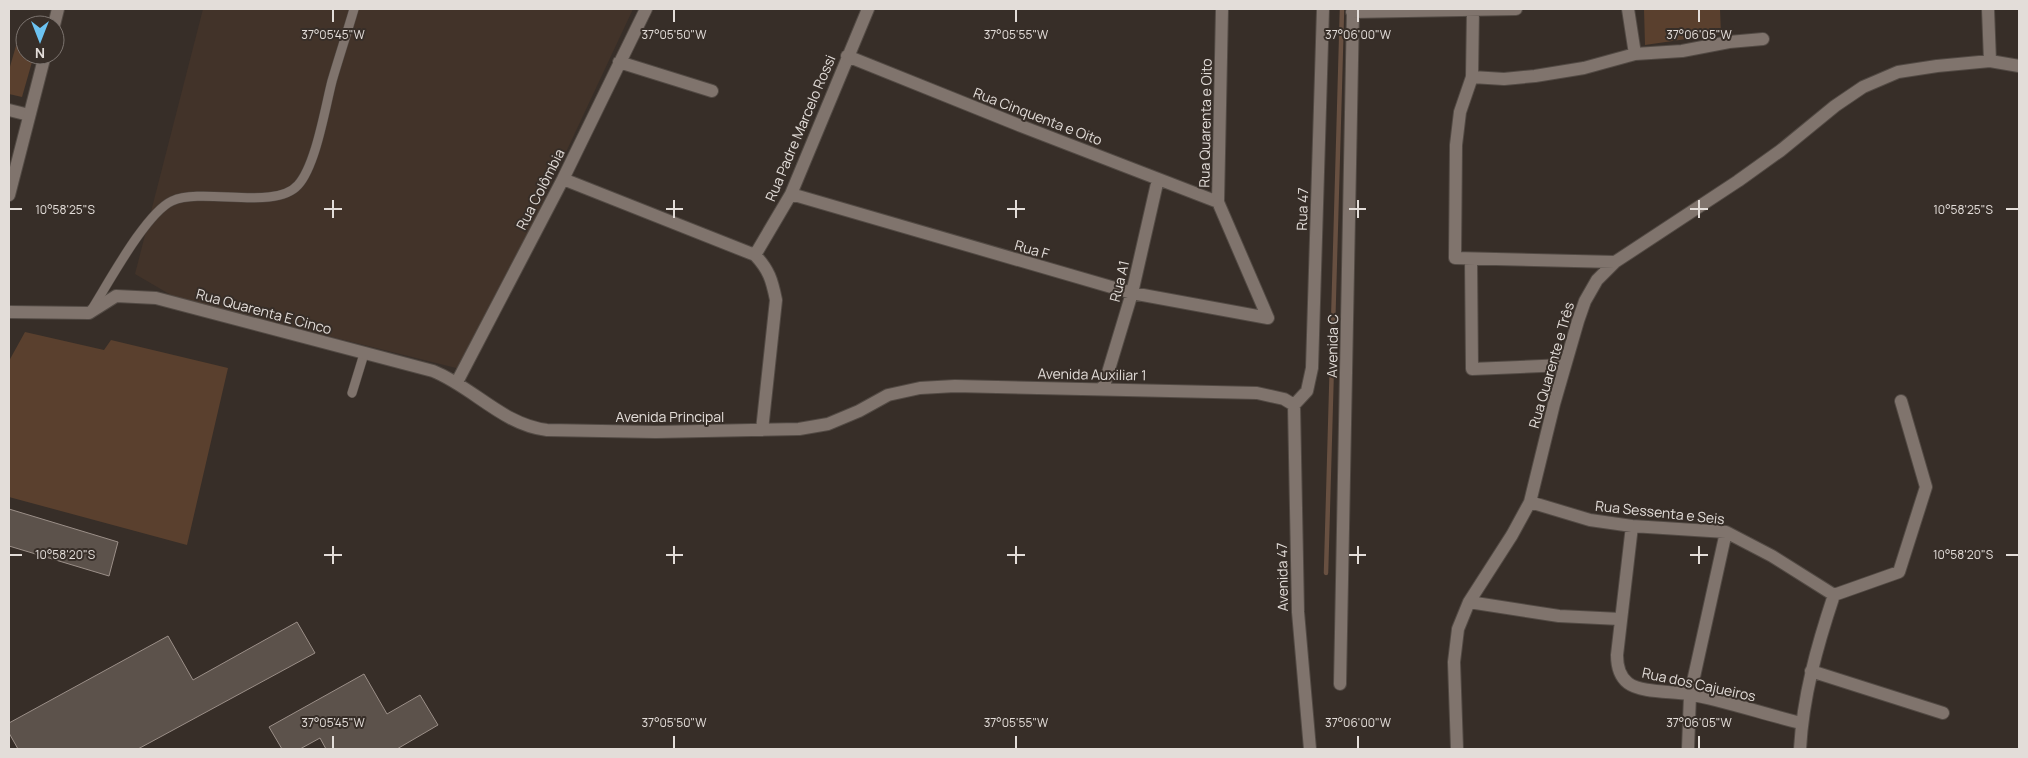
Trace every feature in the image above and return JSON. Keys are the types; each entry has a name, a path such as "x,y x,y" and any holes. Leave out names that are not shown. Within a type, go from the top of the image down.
{"street":[{"name":"Rua Colômbia","path":"458,382 563,179 646,9"},
{"name":"Rua Padre Marcelo Rossi","path":"755,256 791,194 868,9"},
{"name":"Rua Quarenta e Oito","path":"1222,9 1218,202 1268,318"},
{"name":"Rua 47","path":"1294,405 1307,391 1312,368 1323,9"},
{"path":"1352,11 1516,9"},
{"path":"1628,9 1635,54"},
{"path":"1988,9 1990,61"},
{"path":"1473,10 1472,77 1460,112 1456,145 1456,258 1615,262"},
{"name":"Avenida C","path":"1340,684 1352,11"},
{"path":"1472,77 1504,79 1535,76 1584,68 1635,54 1682,51 1729,42 1763,40"},
{"name":"Rua Cinquenta e Oito","path":"847,56 1218,202"},
{"name":"Rua Quarente e Três","path":"1457,749 1454,662 1458,629 1469,602 1512,535 1530,502 1565,365 1585,300 1597,280 1615,262 1738,181 1780,151 1835,106 1864,87 1898,72 1937,66 1990,61 2019,66"},
{"path":"619,62 712,91"},
{"path":"9,195 43,65"},
{"path":"9,110 29,115"},
{"path":"563,179 755,256 766,267 773,283 776,300 762,430"},
{"name":"Rua A1","path":"1103,389 1132,293 1158,179"},
{"name":"Rua F","path":"791,194 1132,293 1268,318"},
{"path":"1471,259 1472,369 1565,365"},
{"name":"Rua Quarenta E Cinco","path":"89,314 116,296 156,298 433,371"},
{"path":"9,312 89,314"},
{"name":"Avenida Principal","path":"433,371 458,382 502,414 539,429 656,432 799,430 828,424 859,411 888,395"},
{"name":"Avenida Auxiliar 1","path":"888,395 920,388 955,386 1103,389 1257,393 1284,399 1294,405"},
{"path":"1800,749 1802,723 1811,671 1834,595 1899,572 1926,488 1901,401"},
{"name":"Avenida 47","path":"1294,405 1298,612 1310,749"},
{"name":"Rua Sessenta e Seis","path":"1530,502 1590,520 1632,526 1726,532 1772,556 1834,595"},
{"path":"1469,602 1559,616 1620,619 1632,526"},
{"path":"1688,749 1690,694 1726,532"},
{"name":"Rua dos Cajueiros","path":"1620,619 1617,666 1628,683 1637,687 1690,694 1802,723"},
{"path":"1811,671 1943,713"}],"lane":[{"path":"89,314 150,218 172,201 185,197 199,196 275,196 297,187 310,164 332,80 354,9"},
{"path":"352,393 364,354"}],"shaded area":[{"path":"203,9 633,9 464,370 176,298 135,274"},
{"path":"1644,9 1720,9 1721,34 1645,45"},
{"path":"15,49 15,65 31,65 22,97 9,94 9,70"},
{"path":"25,332 104,350 111,340 228,368 187,545 9,497 9,361"}],"building":[{"path":"9,509 118,542 109,576 9,546"},
{"path":"297,622 315,653 138,749 18,749 9,733 9,723 168,636 193,680"},
{"path":"364,674 387,714 420,695 438,725 397,749 326,749 320,738 300,749 282,749 269,727"}],"waterway":[{"path":"1326,573 1342,9"}]}
